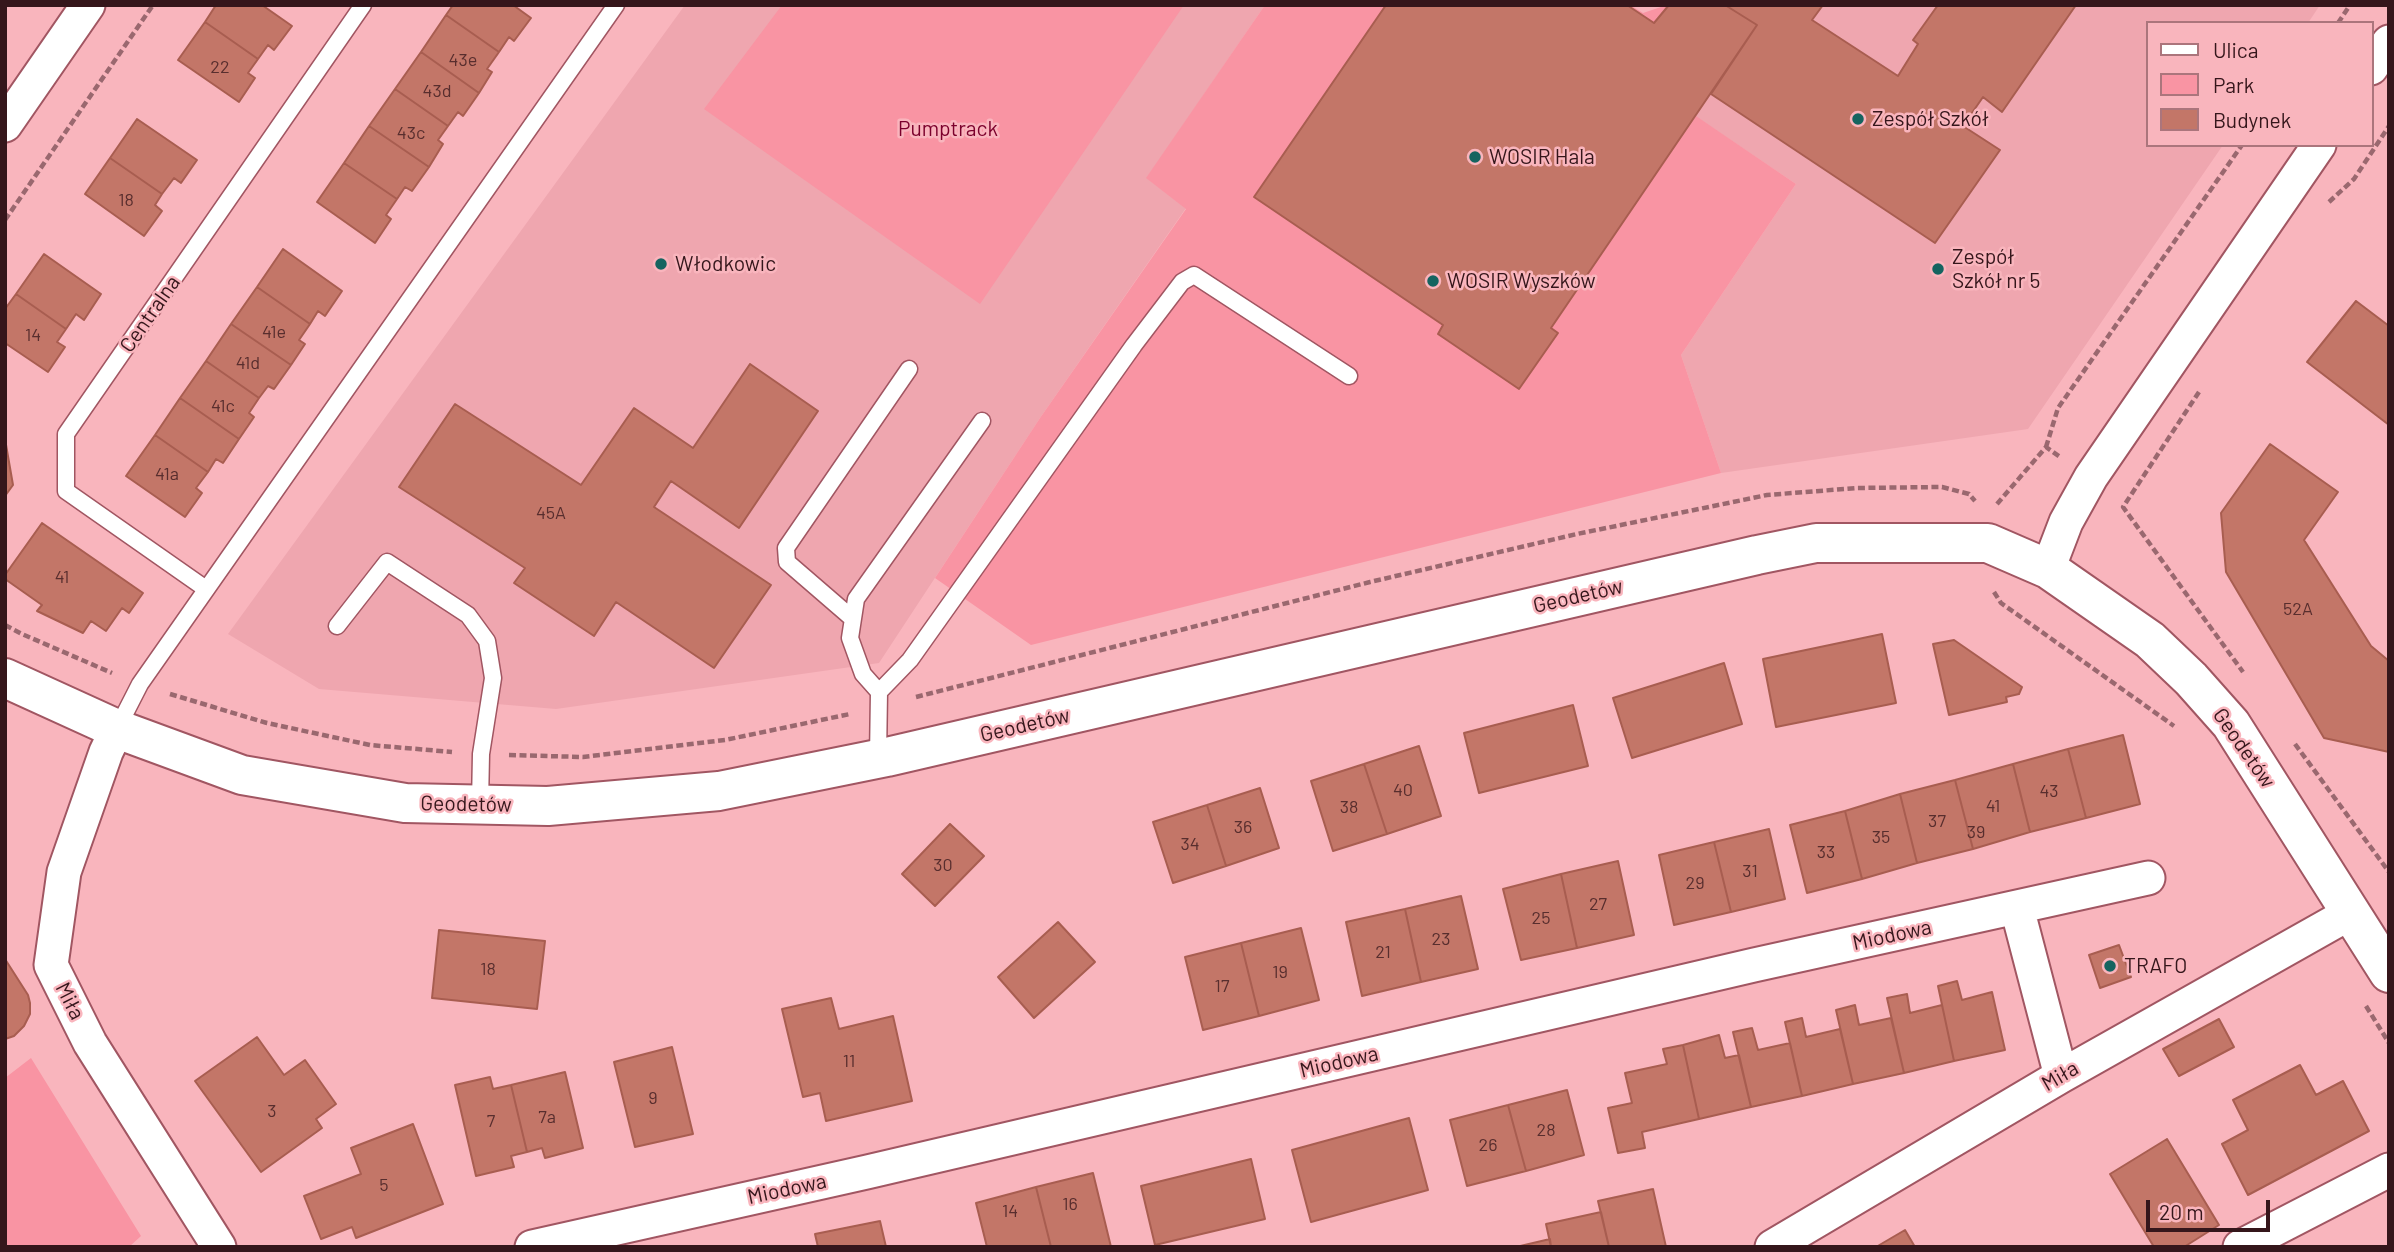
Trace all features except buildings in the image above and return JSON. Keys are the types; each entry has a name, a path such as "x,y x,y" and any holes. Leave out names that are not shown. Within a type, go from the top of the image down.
{"street":[{"path":"5,125 89,5"},
{"path":"2373,65 2389,42"},
{"path":"2049,569 2066,522 2091,477 2318,147"},
{"name":"Geodetów","path":"5,678 117,729 242,775 405,803 548,806 719,791 878,758 1816,543 1988,542 2049,569 2150,639 2231,724 2352,912 2375,986"},
{"name":"Miła","path":"117,729 106,752 64,872 51,965 90,1043 219,1247"},
{"name":"Miodowa","path":"531,1247 867,1172 1741,968 2148,878"},
{"path":"2017,908 2061,1076"},
{"name":"Miła","path":"1772,1247 2061,1076 2352,912"},
{"path":"2239,1247 2389,1170"}],"lane":[{"name":"Centralna","path":"206,589 65,491 66,434 363,5"},
{"path":"117,729 140,684 616,5"},
{"path":"879,692 910,660 1126,356 1182,282 1194,275 1349,376"},
{"path":"853,619 788,562 786,548 909,369"},
{"path":"878,758 879,692 863,674 850,638 856,598 982,421"},
{"path":"337,626 387,562 468,614 487,641 493,678 481,754 480,804"}],"path":[{"path":"5,220 153,5"},
{"path":"2339,21 2350,5"},
{"path":"2320,210 2354,179 2389,126"},
{"path":"1996,505 2046,447 2058,408 2241,147"},
{"path":"2204,385 2123,507 2244,673"},
{"path":"2046,447 2067,461"},
{"path":"922,696 1396,576 1577,534 1757,497 1857,488 1942,487 1969,494 1978,504"},
{"path":"1987,583 2001,603 2178,728"},
{"path":"5,625 140,684 267,723 370,745 481,754 583,757 725,740 840,717"},
{"path":"2292,740 2389,873"},
{"path":"2375,986 2389,1043"}],"shaded area":[{"name":"Włodkowic","path":"685,5 1265,5 1147,178 1186,208 1040,418 879,663 556,709 319,689 228,634"},
{"name":"Zespół Szkół nr 5","path":"1725,5 2320,5 2309,21 2146,21 2146,147 2222,147 2028,429 1721,473 1681,355 1796,184 1695,116 1756,25"}],"green space":[{"name":"Pumptrack","path":"782,5 1184,5 980,304 704,109"},
{"name":"WOSIR Wyszków","path":"1265,5 1630,5 1643,13 1667,5 1725,5 1757,25 1696,116 1796,184 1681,355 1721,473 1031,645 935,578 1040,418 1186,209 1146,178"},
{"path":"31,1058 141,1236 129,1247 5,1247 5,1078"}],"place":[{"name":"Zespół Szkół","path":"1858,119"},
{"name":"WOSIR Hala","path":"1475,157"},
{"name":"Włodkowic","path":"661,264"},
{"name":"Zespół Szkół nr 5","path":"1938,269"},
{"name":"WOSIR Wyszków","path":"1433,281"},
{"name":"TRAFO","path":"2110,966"}]}
